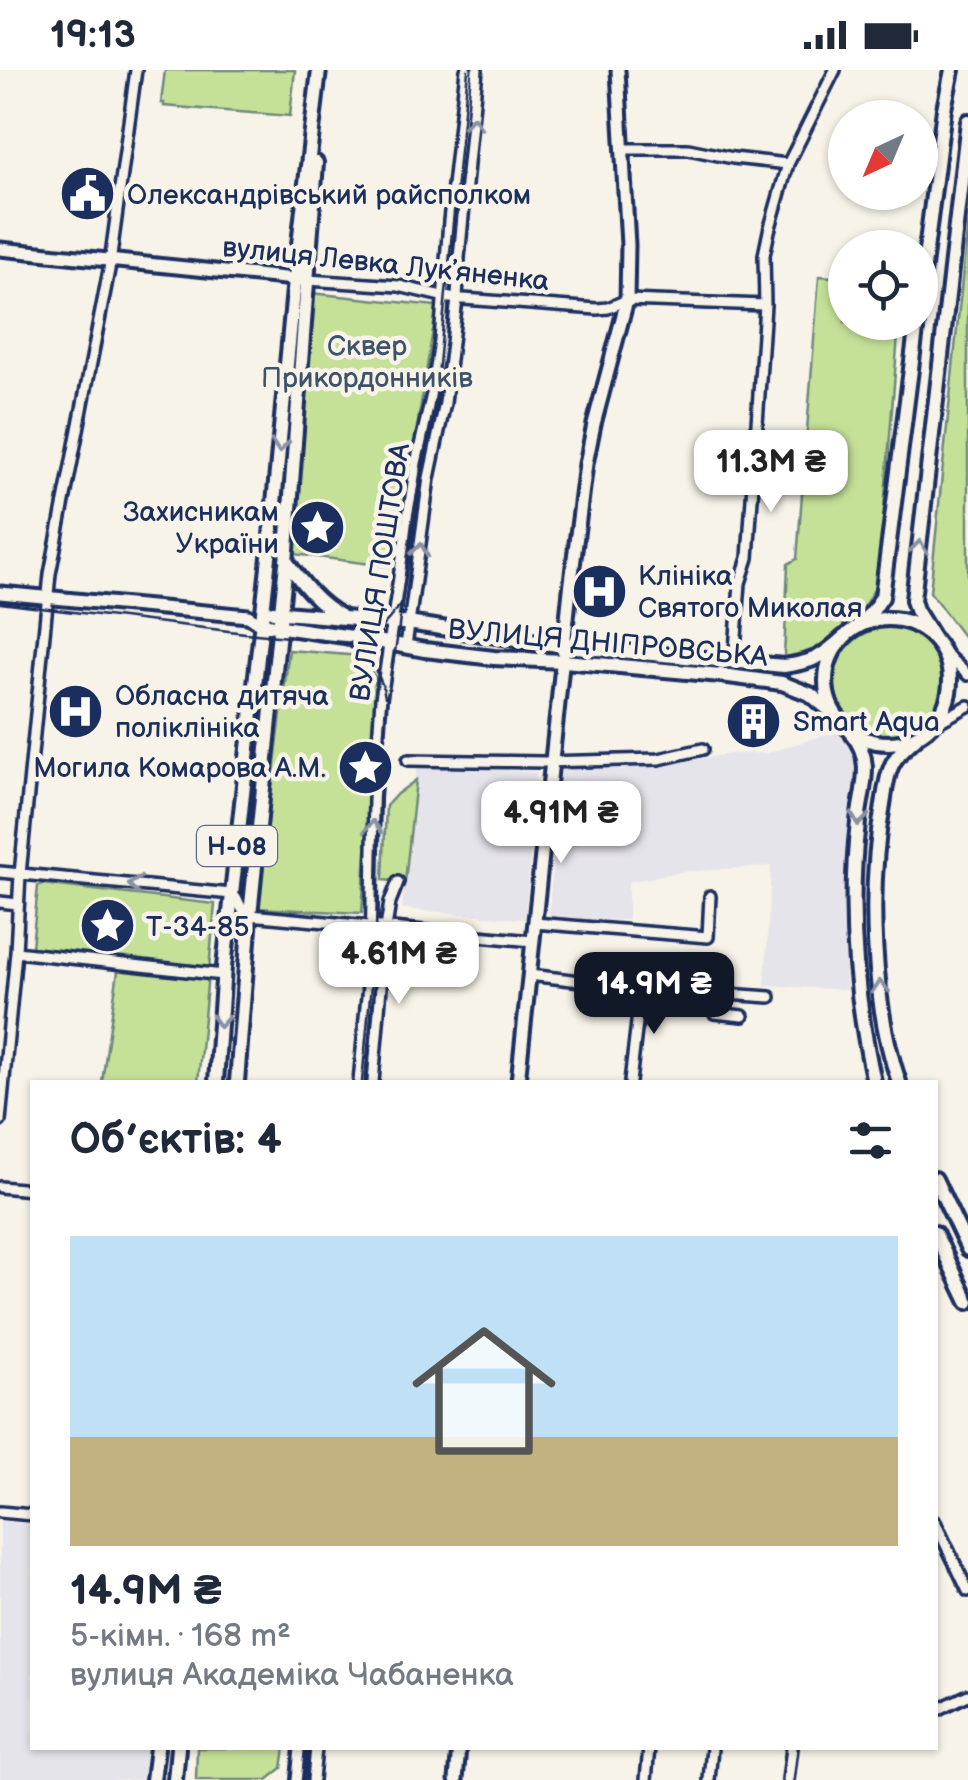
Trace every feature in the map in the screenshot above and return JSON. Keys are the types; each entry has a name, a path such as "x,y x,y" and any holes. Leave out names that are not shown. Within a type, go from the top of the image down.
{"main road":[{"name":"Н-08","path":"216,1080 257,617 270,557 321,70"},
{"path":"929,230 952,70"},
{"path":"899,1080 881,1002 876,934 878,832 889,770 946,704 950,690 950,676 938,645 913,600 968,121"},
{"name":"Н-08","path":"238,1080 250,915 286,561 301,279"},
{"path":"874,1080 859,1002 852,893 866,758 858,740 830,704 826,676 829,662 849,633 882,598 915,340"},
{"path":"286,561 326,608 348,619"},
{"name":"ВУЛИЦЯ ДНІПРОВСЬКА","path":"257,617 415,649 782,683 821,702 843,723"},
{"name":"ВУЛИЦЯ ДНІПРОВСЬКА","path":"280,620 348,619 409,624 564,646 784,666 819,658 849,633"},
{"path":"849,633 868,622 896,619 910,623 938,645"},
{"path":"843,723 875,742 906,740 926,730"},
{"path":"852,893 858,906 867,907 876,898"},
{"path":"853,932 860,922 868,922 876,934"},
{"path":"938,1185 968,1249"},
{"path":"938,1239 968,1302"},
{"path":"153,1780 157,1750"},
{"path":"175,1780 178,1750"}],"street":[{"path":"0,1122 50,574 111,259 136,70"},
{"name":"ВУЛИЦЯ ПОШТОВА","path":"359,1080 372,925 381,698 416,463 432,394 466,70"},
{"name":"ВУЛИЦЯ ПОШТОВА","path":"406,646 457,299 477,70"},
{"path":"518,1080 589,443 627,300 628,245 618,70"},
{"path":"732,676 740,583 748,558 768,231 788,164 835,70"},
{"path":"622,149 688,149 788,164"},
{"name":"вулиця Левка Лукʼяненка","path":"0,248 399,286 457,299 598,309 627,300 765,305"},
{"name":"ВУЛИЦЯ ДНІПРОВСЬКА","path":"0,593 257,617"},
{"path":"938,645 968,675"},
{"path":"926,730 968,706"},
{"path":"408,760 552,762 659,758 703,749"},
{"path":"0,872 232,894 250,915 533,941"},
{"path":"373,1080 386,928 398,882"},
{"path":"534,923 708,937 710,896"},
{"path":"0,902 18,904"},
{"path":"16,952 223,976"},
{"path":"529,975 770,997"},
{"path":"630,1080 641,988"},
{"path":"714,994 714,1013 743,1016"},
{"path":"0,1187 30,1190"},
{"path":"0,1512 30,1515"},
{"path":"938,1528 968,1592"},
{"path":"938,1710 968,1695"},
{"path":"298,1780 300,1750"},
{"path":"314,1780 316,1750"},
{"path":"456,1780 459,1750"},
{"path":"646,1780 649,1750"},
{"path":"709,1780 712,1750"},
{"path":"788,1780 792,1750"}],"shaded area":[{"path":"837,731 852,750 857,768 846,888 847,990 765,985 771,866 680,872 628,882 628,920 548,919 562,764 664,765 729,754 767,753"},
{"path":"417,767 537,772 525,919 402,909"},
{"path":"0,1521 30,1524 30,1750 146,1750 143,1780 0,1780"}],"green space":[{"path":"165,70 295,70 290,116 164,106 161,103"},
{"path":"968,222 968,643 930,592"},
{"path":"819,276 828,277 828,340 898,340 878,583 859,614 816,649 784,658 788,564 797,559"},
{"name":"Сквер Прикордонників","path":"311,293 437,306 394,567 294,554"},
{"path":"889,628 910,632 927,644 939,661 943,682 939,703 927,720 910,732 889,736 868,732 851,720 839,703 835,682 839,661 851,644 868,632"},
{"path":"289,650 360,656 375,677 362,913 257,908"},
{"path":"416,780 405,882 383,880 386,806"},
{"path":"38,886 215,904 209,969 32,947"},
{"path":"119,964 208,974 198,1080 102,1080"},
{"path":"197,1750 285,1750 282,1768 267,1780 196,1780"}],"tram line":[{"path":"362,1080 376,932 386,704 413,515 436,395 468,70"},
{"path":"0,603 353,643 374,633 400,605"},
{"path":"340,642 370,664 380,678 385,697"},
{"path":"302,1780 305,1750"}],"place":[{"name":"Олександрівський райсполком","path":"88,194"},
{"name":"Захисникам України","path":"318,527"},
{"name":"Клініка Святого Миколая","path":"599,591"},
{"name":"Обласна дитяча поліклініка","path":"76,711"},
{"name":"Smart Aqua","path":"754,721"},
{"name":"Могила Комарова А.М.","path":"365,767"},
{"name":"Т-34-85","path":"107,926"}]}
